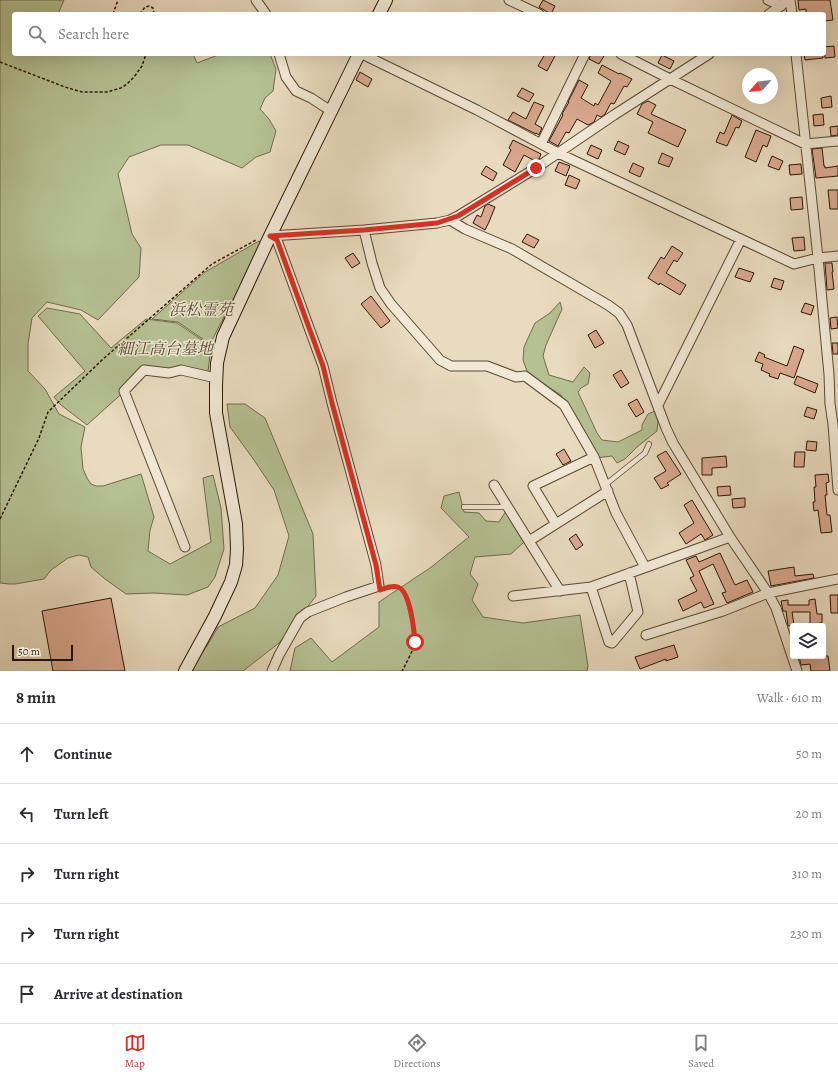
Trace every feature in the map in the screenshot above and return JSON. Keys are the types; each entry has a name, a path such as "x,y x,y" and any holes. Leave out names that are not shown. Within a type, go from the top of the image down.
{"street":[{"path":"256,0 265,12"},
{"path":"380,12 386,0"},
{"path":"509,0 535,12"},
{"path":"768,0 783,3"},
{"path":"790,0 792,12"},
{"path":"772,12 783,3"},
{"path":"280,56 286,77 296,91 311,98 331,111"},
{"path":"185,671 232,582 236,565 236,524 216,413 217,363 223,337 270,236 359,56"},
{"path":"364,56 477,110 558,153 794,264 818,258 838,256"},
{"path":"541,144 584,56"},
{"path":"625,56 805,144 838,141"},
{"path":"270,236 364,230 437,223 450,220 536,168 614,115 706,56"},
{"path":"796,56 818,258 838,490"},
{"path":"450,220 512,249 608,305 619,313 627,326 673,443 730,537 768,593 776,608 797,671"},
{"path":"364,230 380,288 391,304 440,360 451,366 487,366 516,377 525,376 564,405 594,457 616,513 645,567"},
{"path":"270,236 277,240 323,366 376,565 379,586 308,612 300,618 279,654 272,671"},
{"path":"658,405 741,239"},
{"path":"185,547 124,391 144,370 169,373 180,370 216,378"},
{"path":"556,524 533,486 594,457"},
{"path":"494,485 560,591"},
{"path":"529,541 556,524 606,488"},
{"path":"513,596 591,587 730,537"},
{"path":"591,587 609,642 612,643 638,612 629,573"},
{"path":"646,635 723,611 768,593 838,579"}],"lane":[{"path":"606,488 644,453 649,444"},
{"path":"464,507 508,507"}],"path":[{"path":"114,12 118,0"},
{"path":"141,12 145,7 149,6 153,8 154,12"},
{"path":"0,62 82,92 107,92 121,88 127,84 142,66 145,56"},
{"path":"0,519 39,438 48,412 102,360 212,264 261,238 270,236"},
{"path":"379,586 380,590 387,587 396,586 401,589 406,598 413,622 415,642 402,671"}],"green space":[{"path":"0,0 64,0 59,12 12,12 12,56 194,56 197,63 216,56 271,56 276,69 273,91 265,98 260,109 269,119 276,131 270,152 256,157 242,168 188,145 161,145 129,157 118,174 132,234 141,248 139,277 98,320 81,310 47,302 32,318 28,344 28,371 45,389 59,414 85,427 81,447 83,469 91,484 103,486 141,474 154,517 150,530 148,551 170,564 211,542 203,478 213,475 221,508 224,549 215,577 208,587 187,595 154,593 126,594 91,567 88,557 79,555 68,558 51,570 44,579 15,584 0,583"},
{"name":"浜松霊苑","path":"259,241 262,244 210,344 178,322 152,319 205,272"},
{"path":"560,302 562,309 546,345 543,356 549,375 573,382 584,367 590,373 588,384 581,388 578,392 597,433 602,440 618,442 642,430 642,425 648,414 655,411 658,422 657,431 625,459 617,463 612,456 596,458 561,395 528,374 523,360 524,347 535,323 550,313"},
{"name":"細江高台墓地","path":"47,308 80,314 111,348 146,319 177,323 211,346 207,380 179,371 148,370 87,425 61,405 54,397 85,371 38,316"},
{"path":"227,404 245,404 265,418 313,534 316,596 279,643 243,671 189,671 207,646 218,627 255,608 278,575 289,536 274,490 230,427"},
{"path":"459,492 464,512 479,513 486,521 499,522 506,511 524,542 511,554 475,557 470,574 478,584 472,600 483,617 523,623 580,615 588,666 587,671 290,671 295,648 311,638 332,662 379,627 379,602 430,568 469,537 441,508 444,496"}],"building":[{"path":"543,0 555,6 552,12 548,12 539,7"},
{"path":"798,0 830,0 833,20 826,21 826,12 806,12 806,9 799,10"},
{"path":"834,46 835,57 825,58 826,47"},
{"path":"544,56 555,56 547,71 538,66"},
{"path":"590,56 604,56 599,64 589,59"},
{"path":"662,56 674,61 670,69 658,63"},
{"path":"804,56 823,56 823,58 805,60"},
{"path":"602,65 632,79 627,87 624,86 614,104 611,103 605,114 601,117 597,115 594,122 588,125 577,119 569,133 566,132 558,146 549,141 579,80 588,85 581,98 594,106 595,103 598,105 611,81 598,73"},
{"path":"360,72 372,79 368,87 356,80"},
{"path":"522,88 534,94 529,102 517,96"},
{"path":"831,96 832,107 822,108 821,98"},
{"path":"648,101 656,105 651,114 686,130 678,147 648,133 653,122 637,114 642,104"},
{"path":"534,102 544,106 535,124 542,128 539,135 508,120 513,112 526,119"},
{"path":"823,114 824,125 814,126 813,115"},
{"path":"732,115 742,121 739,128 736,127 727,146 716,142 720,132 724,134"},
{"path":"838,126 838,135 831,136 830,127"},
{"path":"756,130 771,136 767,147 763,145 756,162 745,157"},
{"path":"513,140 541,154 539,159 535,161 524,155 515,172 503,165 511,150 509,148"},
{"path":"618,141 629,146 625,155 614,150"},
{"path":"591,145 602,150 598,159 587,154"},
{"path":"822,148 825,168 838,166 838,176 816,178 812,149"},
{"path":"662,153 673,158 669,167 658,163"},
{"path":"772,156 783,161 779,170 768,166"},
{"path":"559,162 570,166 566,176 555,171"},
{"path":"633,163 644,168 640,177 629,172"},
{"path":"801,164 802,174 790,175 789,165"},
{"path":"486,166 497,173 493,181 481,174"},
{"path":"569,175 580,180 576,189 565,185"},
{"path":"828,190 838,190 838,209 830,209"},
{"path":"802,197 803,209 791,210 790,198"},
{"path":"488,204 495,207 485,230 473,223 477,215 481,217 485,206"},
{"path":"527,234 539,240 534,248 522,242"},
{"path":"804,237 805,250 794,251 792,238"},
{"path":"672,246 683,253 677,262 674,260 666,273 686,285 680,295 660,283 659,285 648,278 661,257 664,259"},
{"path":"353,253 360,263 352,268 345,258"},
{"path":"825,263 832,263 834,289 827,290"},
{"path":"739,268 754,273 750,282 735,277"},
{"path":"774,278 784,281 781,290 771,287"},
{"path":"371,296 390,321 381,328 361,304"},
{"path":"805,303 814,306 811,315 801,312"},
{"path":"837,317 838,328 831,329 830,318"},
{"path":"596,330 604,343 595,348 588,335"},
{"path":"832,343 838,343 838,354 833,354"},
{"path":"794,346 804,350 794,378 780,373 778,379 769,376 770,374 761,370 763,364 755,361 759,352 765,355 764,357 787,366"},
{"path":"621,370 629,383 621,388 613,375"},
{"path":"797,376 818,384 815,393 794,384"},
{"path":"637,399 644,412 636,417 628,404"},
{"path":"807,407 817,410 814,419 804,416"},
{"path":"807,441 817,442 816,451 806,450"},
{"path":"564,449 571,461 563,465 556,454"},
{"path":"666,451 681,474 667,483 669,485 661,489 654,478 666,471 657,456"},
{"path":"795,452 805,452 804,467 794,467"},
{"path":"726,456 727,467 712,468 712,475 702,475 702,458"},
{"path":"828,474 829,482 826,483 827,495 825,495 827,515 830,515 832,532 821,533 818,510 814,511 813,502 815,502 815,475"},
{"path":"730,486 731,495 718,496 717,487"},
{"path":"745,498 745,507 733,508 732,499"},
{"path":"692,500 713,535 705,540 701,534 686,544 679,533 694,523 684,505"},
{"path":"576,534 583,545 576,550 569,539"},
{"path":"720,553 735,585 747,580 753,592 727,603 722,593 726,592 713,564 699,571 714,604 704,608 701,602 683,611 678,600 697,591 690,578 694,576 686,560 696,556 699,562"},
{"path":"794,567 795,576 813,574 814,578 771,586 768,571"},
{"path":"830,595 838,595 838,613 831,613"},
{"path":"111,598 125,671 53,671 42,611"},
{"path":"815,599 817,614 822,614 822,623 810,623 810,612 792,612 794,623 790,623 790,626 788,626 786,611 783,611 781,601 788,600 788,605 809,605 809,600"},
{"path":"674,645 678,657 666,661 666,659 640,669 635,657"},
{"path":"826,656 828,656 830,671 811,671 810,664 801,665 800,659 826,659"}],"route":[{"path":"415,642 413,622 406,598 401,589 396,586 387,587 380,590 376,565 323,366 277,240 270,236 364,230 437,223 450,220 536,168"}]}
